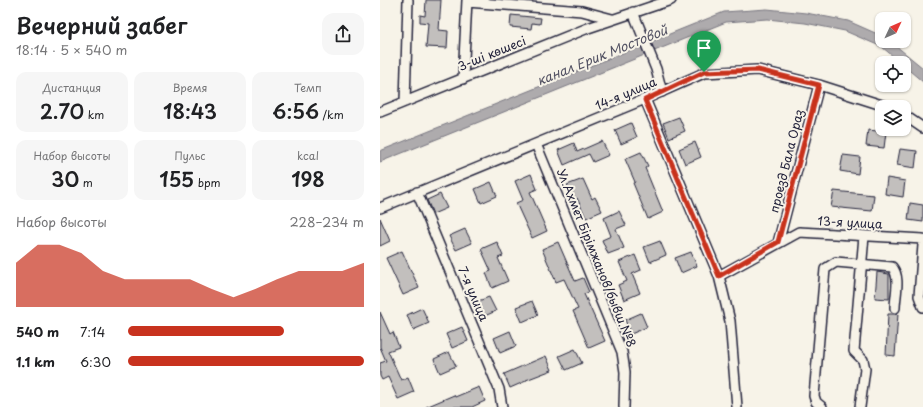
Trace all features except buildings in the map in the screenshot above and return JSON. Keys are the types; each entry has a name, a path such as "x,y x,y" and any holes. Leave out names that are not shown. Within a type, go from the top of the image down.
{"street":[{"path":"405,102 408,0"},
{"name":"3-ші көшесі","path":"380,112 588,28 671,0"},
{"path":"463,78 467,1 582,11 612,19"},
{"path":"582,11 588,28"},
{"path":"633,12 656,69 662,92"},
{"name":"14-я улица","path":"380,208 645,100 704,72 758,70 819,85 875,103"},
{"name":"проезд Бала Ораз","path":"778,242 819,85"},
{"path":"645,100 719,276 730,321 737,407"},
{"path":"911,120 923,128"},
{"name":"Ул.Ахмет Бірімжанов/бывш.№8","path":"536,144 622,352 625,372 625,407"},
{"name":"7-я улица","path":"417,192 499,389 502,407"},
{"name":"13-я улица","path":"719,276 778,242 799,232 923,239"},
{"path":"860,407 865,369 863,360 854,351 864,236"},
{"path":"923,245 919,296 923,307"},
{"path":"822,407 816,402 814,396 825,269 836,262 892,267 896,271 897,278 895,308"}],"shaded area":[{"name":"канал Ерик Мостовой","path":"767,9 806,13 848,21 875,33 875,44 845,31 805,23 767,19 726,22 380,162 380,151 724,12"},
{"name":"канал Ерик Мостовой","path":"883,48 899,48 908,56 893,56"},
{"name":"канал Ерик Мостовой","path":"911,58 923,68 923,82 911,72"}],"route":[{"path":"758,70 819,85 778,242 719,276 645,100 704,72 758,70"}]}
